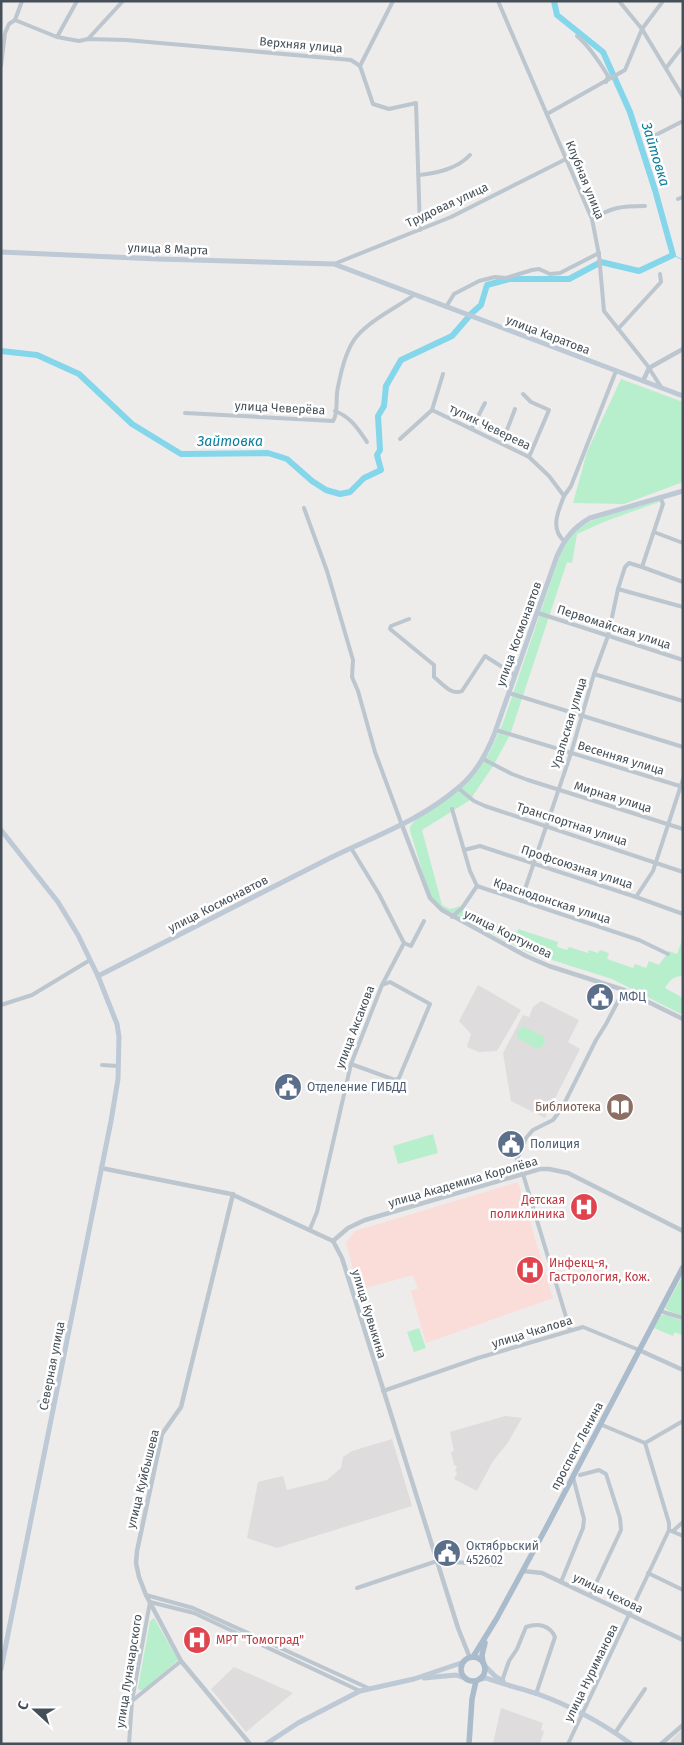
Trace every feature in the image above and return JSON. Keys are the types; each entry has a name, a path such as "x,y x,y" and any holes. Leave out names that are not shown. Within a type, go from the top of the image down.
{"main road":[{"name":"улица 8 Марта","path":"1,252 334,264"},
{"name":"улица Каратова","path":"334,264 683,396"},
{"name":"улица Космонавтов","path":"98,976 350,848 402,825 435,805 458,788 483,760 496,730 564,541 572,531 590,518 683,491"},
{"name":"Северная улица","path":"1,830 58,902 78,935 98,976 117,1024 119,1037 113,1108 1,1669"},
{"name":"проспект Ленина","path":"484,1664 482,1655 485,1643 497,1618 683,1268"},
{"name":"проспект Ленина","path":"675,1283 683,1272"},
{"name":"проспект Ленина","path":"468,1659 497,1618"},
{"path":"414,1679 468,1659 478,1658 495,1676 515,1687"},
{"path":"468,1659 461,1670 473,1680"},
{"path":"473,1680 485,1672 484,1664"},
{"path":"266,1744 298,1723 368,1688 414,1679 456,1675 473,1680 486,1678 536,1694 583,1713 631,1744"},
{"path":"469,1744 473,1680"}],"street":[{"path":"1,66 5,34 9,24 15,20 22,1"},
{"path":"57,37 77,1"},
{"path":"88,39 123,1"},
{"path":"393,1 360,66 373,104 389,109 416,103 420,230"},
{"name":"Клубная улица","path":"498,1 592,219 599,254 604,312 649,368 662,389"},
{"path":"619,1 642,29 683,97"},
{"path":"547,114 625,70 642,29 663,1"},
{"name":"Верхняя улица","path":"15,20 57,37 79,41 88,39 126,40 351,60 360,66"},
{"path":"577,36 588,45 608,76 606,82"},
{"path":"666,68 683,46"},
{"path":"648,140 683,121"},
{"path":"419,175 446,170 470,155"},
{"name":"Трудовая улица","path":"334,264 451,217 566,159"},
{"path":"678,200 683,197"},
{"path":"592,219 610,209 624,206 645,206"},
{"path":"446,307 454,294 479,281 495,277 506,278 532,270 539,270 550,274 560,273 599,254"},
{"path":"618,329 661,282 660,274"},
{"name":"улица Чеверёва","path":"185,413 333,421 336,417 338,384 352,343 358,335 414,295"},
{"path":"643,381 649,368 683,349"},
{"path":"564,541 558,535 556,526 557,514 564,496 571,486 616,371"},
{"name":"тупик Чеверева","path":"400,439 432,410 443,374"},
{"path":"523,394 531,402 548,410 529,457"},
{"path":"472,428 485,403"},
{"path":"502,443 515,409"},
{"name":"тупик Чеверева","path":"432,410 529,457 549,476 564,496"},
{"path":"335,411 344,414 353,422 367,442"},
{"path":"660,497 663,504 642,567 683,582"},
{"path":"304,508 327,571 354,660 352,677 358,691 375,752 402,825"},
{"path":"654,532 683,543"},
{"name":"Уральская улица","path":"522,901 571,753 594,674 608,636 618,589 625,567 629,563 633,563 642,567"},
{"path":"618,589 683,608"},
{"name":"Первомайская улица","path":"538,613 683,660"},
{"path":"409,619 391,626 390,630 434,665 434,677 453,692 457,694 462,691 485,656 515,675"},
{"path":"594,674 683,701"},
{"path":"509,693 683,747"},
{"name":"Весенняя улица","path":"496,730 682,787"},
{"name":"Мирная улица","path":"483,760 512,774 558,790 683,829"},
{"path":"636,896 653,871 682,787 683,779"},
{"name":"Транспортная улица","path":"458,788 474,801 485,806 683,872"},
{"name":"Краснодонская улица","path":"452,810 470,871 477,886 639,940 668,954"},
{"name":"улица Кортунова","path":"402,825 430,898 452,917 538,961 624,990 683,1019"},
{"name":"Профсоюзная улица","path":"464,850 480,846 636,896 683,914"},
{"path":"350,848 379,894 404,943 411,946 424,922"},
{"path":"452,917 462,908 477,886"},
{"name":"улица Аксакова","path":"310,1229 317,1212 351,1064 382,985 404,943"},
{"path":"1,1005 32,996 90,960"},
{"path":"351,1064 394,1080 399,1078 430,1004 390,982 382,985"},
{"path":"570,1330 524,1174 517,1159 526,1138 533,1130 553,1120 562,1108 596,1040 624,990"},
{"path":"102,1065 118,1066"},
{"path":"101,1168 233,1194 310,1229 333,1242"},
{"name":"улица Академика Королёва","path":"333,1242 348,1228 365,1220 540,1169 568,1173 683,1233"},
{"name":"улица Куйбышева","path":"233,1194 181,1407 162,1434 140,1534 136,1564 146,1595 181,1661 250,1744"},
{"name":"улица Кувыкина","path":"333,1242 342,1258 468,1659"},
{"path":"660,1311 683,1318"},
{"name":"улица Чкалова","path":"383,1390 570,1330 586,1327 683,1370"},
{"path":"39,1402 54,1404"},
{"path":"644,1443 683,1421"},
{"path":"602,1425 644,1443 671,1530 683,1536"},
{"path":"580,1475 598,1470 606,1474 621,1524 619,1536 590,1596"},
{"path":"561,1582 583,1528 584,1519 573,1476"},
{"path":"671,1530 683,1522"},
{"name":"улица Нуриманова","path":"568,1744 648,1573 671,1530"},
{"path":"357,1588 437,1561 499,1565"},
{"name":"улица Чехова","path":"523,1570 538,1572 561,1582 683,1640"},
{"path":"648,1573 683,1590"},
{"path":"146,1595 193,1608 368,1688"},
{"path":"150,1602 194,1614 360,1691"},
{"name":"улица Луначарского","path":"129,1744 132,1701 150,1602"},
{"path":"502,1681 509,1661 517,1649 525,1628 542,1625 550,1628 555,1637 536,1694"},
{"path":"132,1701 181,1661"},
{"path":"615,1733 645,1689"},
{"path":"661,1744 683,1725"}],"shaded area":[{"path":"478,985 521,1010 497,1051 479,1052 467,1047 471,1034 459,1021"},
{"path":"541,1001 579,1020 568,1042 580,1049 545,1118 511,1101 503,1053 523,1015 529,1017 533,1007"},
{"path":"518,1182 553,1298 426,1343 411,1291 418,1289 413,1275 359,1290 346,1243 355,1231"},
{"path":"505,1416 522,1418 507,1444 493,1461 477,1491 454,1479 457,1473 455,1471 457,1466 454,1465 451,1452 454,1451 450,1432"},
{"path":"392,1439 412,1506 277,1548 247,1538 258,1482 283,1476 287,1490 327,1480 341,1468 343,1457 352,1451"},
{"path":"234,1667 293,1693 246,1732 211,1689"},
{"path":"501,1708 543,1723 541,1730 544,1731 540,1744 493,1744"},
{"path":"683,1729 683,1744 673,1744 670,1741"}],"green space":[{"path":"621,379 683,402 683,482 624,504 573,503 587,452"},
{"path":"660,500 577,534 572,563 567,562 510,735 493,766 470,800 422,830 442,905 450,909 465,905 463,914 517,932 518,929 558,942 557,947 567,950 569,947 588,953 589,950 598,953 600,950 609,953 607,959 633,968 635,964 646,968 649,961 659,965 669,951 677,954 683,938 683,976 672,979 665,988 683,998 683,1015 612,979 530,953 442,908 429,893 410,831 410,827 415,820 474,775 489,753 503,723 561,552 571,536 579,528 596,519"},
{"path":"523,1026 544,1037 545,1041 542,1047 538,1049 517,1038 517,1032"},
{"path":"433,1134 438,1153 398,1164 393,1146"},
{"path":"683,1275 683,1316 665,1308"},
{"path":"661,1315 667,1315 683,1321 683,1333 681,1335 675,1332 673,1336 654,1328"},
{"path":"419,1328 426,1348 414,1352 407,1332"},
{"path":"154,1618 178,1660 143,1690 139,1690 150,1621"}],"waterway":[{"name":"Зайтовка","path":"1,351 37,355 79,374 132,424 181,454 268,453 287,459 312,481 326,490 340,494 350,492 364,478 381,470 377,455 380,450 378,416 384,406 386,386 401,360 452,336 481,305 487,285 509,279 569,279 601,262 639,271 673,255 630,112 603,52 557,15 554,1"},
{"path":"673,255 683,260"}],"place":[{"name":"МФЦ","path":"600,997"},
{"name":"Отделение ГИБДД","path":"288,1087"},
{"name":"Библиотека","path":"620,1107"},
{"name":"Полиция","path":"511,1144"},
{"name":"Детская поликлиника","path":"584,1207"},
{"name":"Инфекц-я, Гастрология, Кож.","path":"530,1270"},
{"name":"Октябрьский 452602","path":"447,1553"},
{"name":"МРТ \"Томоград\"","path":"197,1640"}]}
